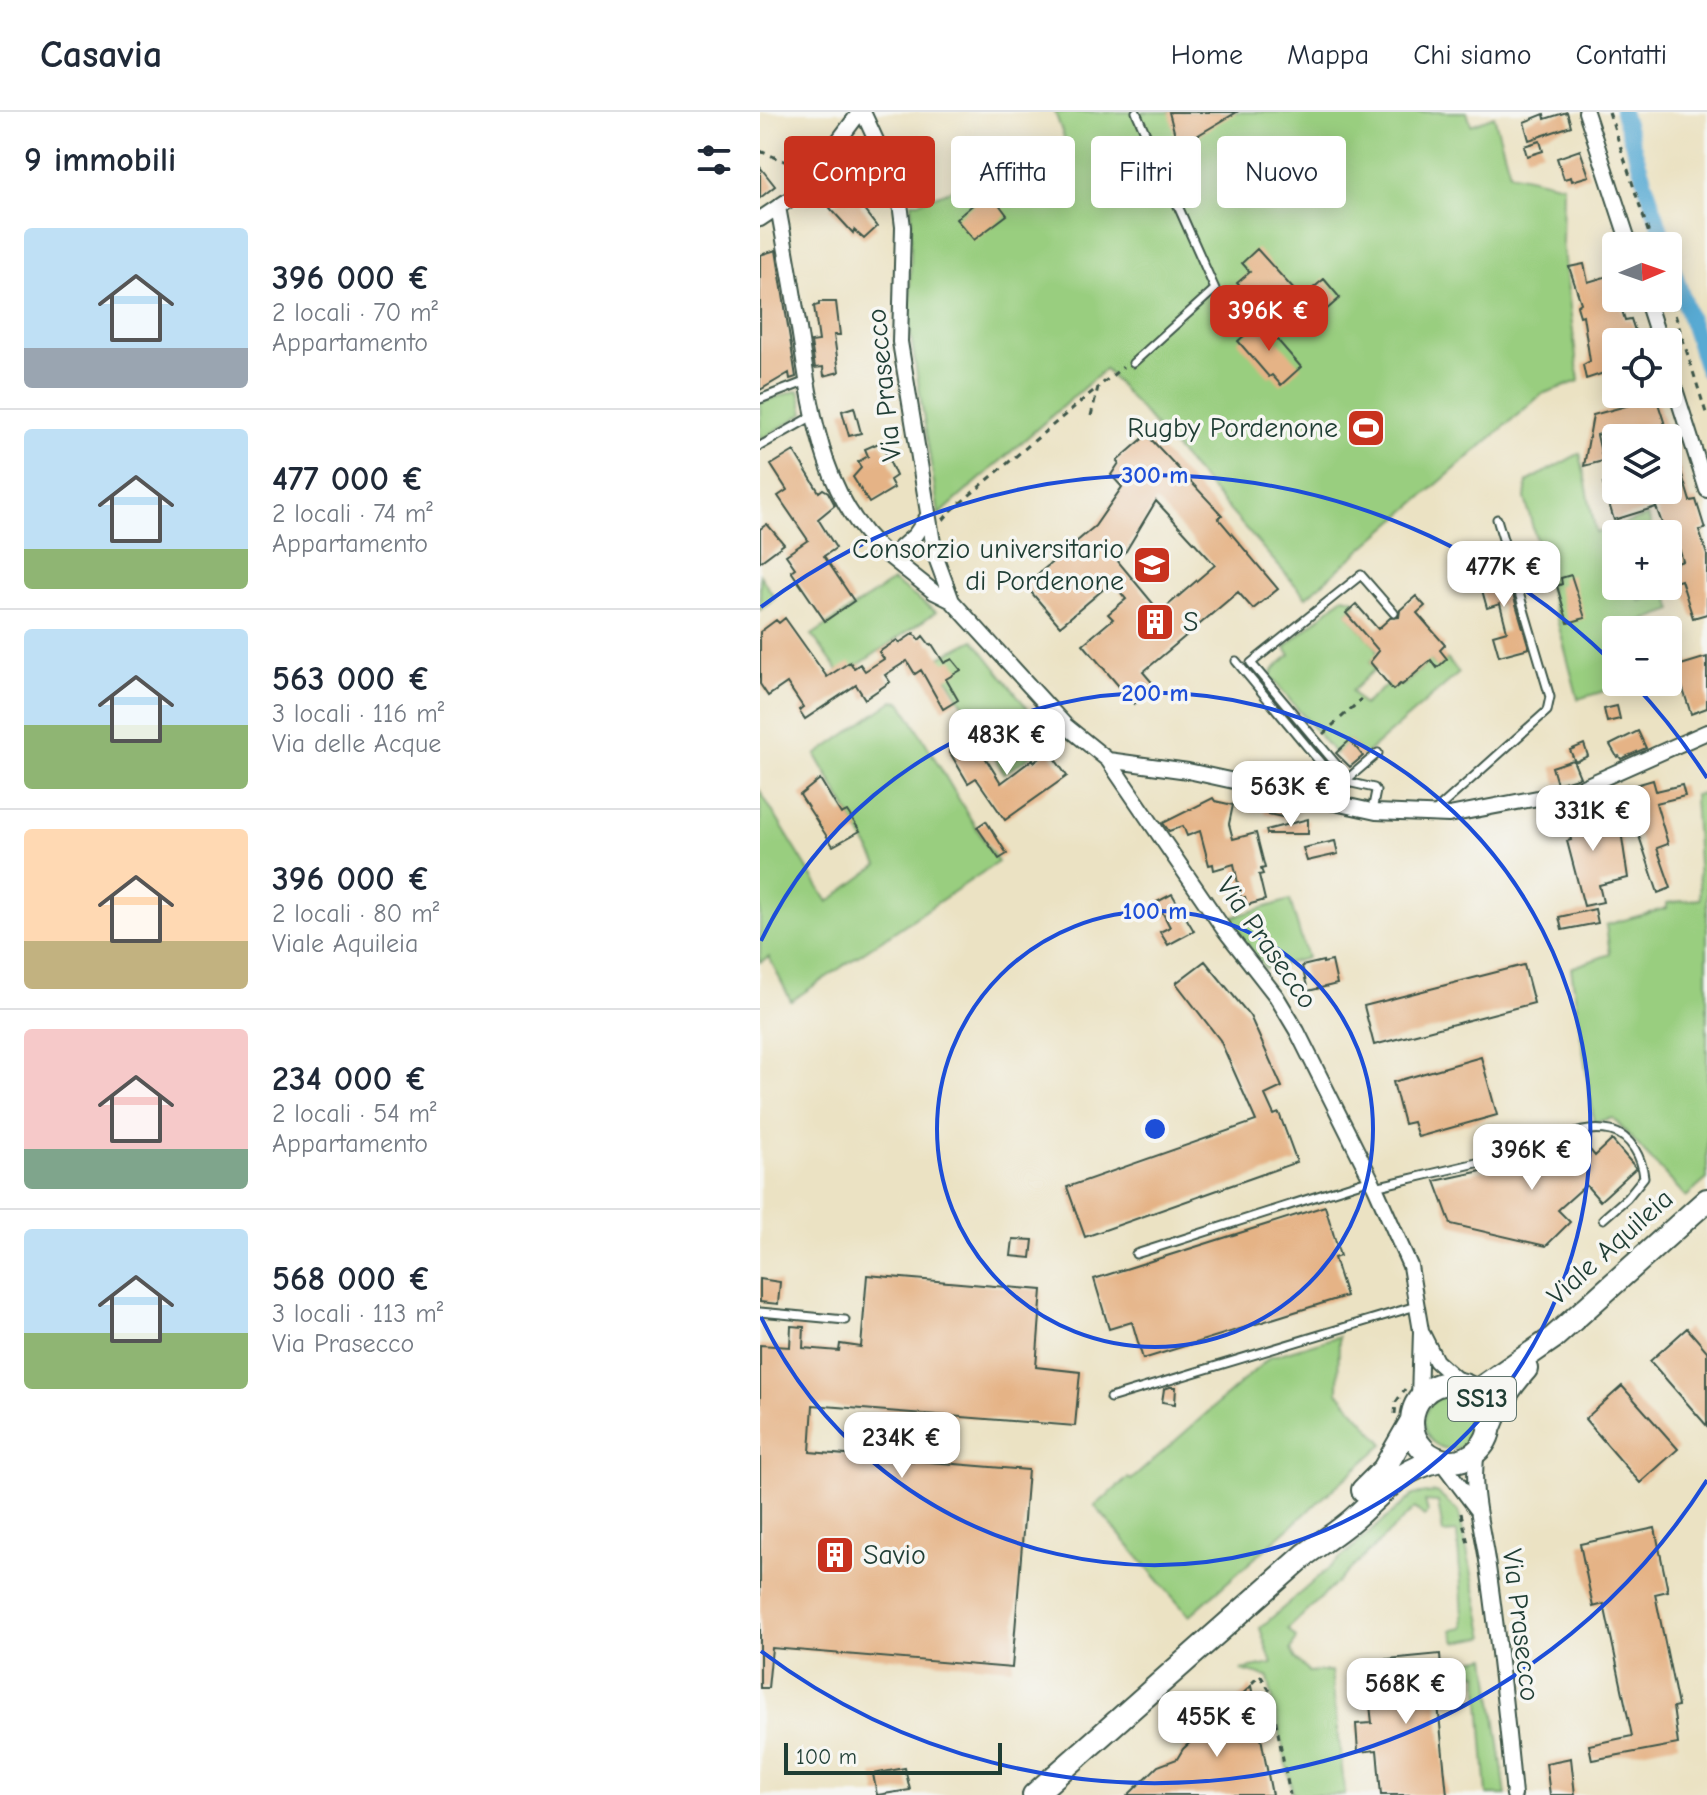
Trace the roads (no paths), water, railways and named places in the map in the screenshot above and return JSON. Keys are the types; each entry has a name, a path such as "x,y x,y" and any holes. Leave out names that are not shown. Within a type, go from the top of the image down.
{"main road":[{"name":"Viale Aquileia","path":"1477,1451 1485,1441 1498,1405 1508,1389 1553,1338 1707,1200"},
{"name":"Viale Aquileia","path":"1419,1399 1440,1385 1470,1389 1553,1338"},
{"name":"SS13","path":"1470,1389 1484,1402 1490,1428"},
{"name":"SS13","path":"1306,1554 1340,1513 1384,1469 1411,1422 1419,1399"},
{"name":"SS13","path":"1411,1422 1419,1446 1428,1455 1453,1462 1466,1459 1477,1451"},
{"name":"SS13","path":"1034,1795 1306,1554 1350,1522 1406,1471 1440,1460"}],"street":[{"path":"760,219 799,193 862,112"},
{"name":"Via Prasecco","path":"862,112 900,203 903,227 900,342 929,522 939,568 952,601"},
{"path":"1586,112 1625,232"},
{"name":"Via Prasecco","path":"778,207 813,416 828,468 847,505 869,540 917,579 952,601 1066,726 1108,760 1223,928 1276,996 1297,1031 1373,1183 1410,1266 1421,1331 1419,1399"},
{"path":"1681,408 1707,490"},
{"path":"890,557 929,522"},
{"path":"1108,760 1188,771 1374,812 1430,816 1469,813 1574,791 1707,732"},
{"name":"Via Prasecco","path":"1421,1331 1436,1361 1470,1389"},
{"name":"Via Prasecco","path":"1477,1451 1478,1509 1499,1648 1514,1795"},
{"name":"Via Prasecco","path":"1440,1460 1478,1509"}],"lane":[{"path":"1133,363 1215,289 1136,112"},
{"path":"760,399 807,381"},
{"path":"760,446 813,416"},
{"path":"1430,816 1547,711 1550,697 1497,519"},
{"path":"1329,802 1334,779 1341,770 1251,663 1361,575 1394,613"},
{"path":"1236,661 1334,779 1374,788 1374,812"},
{"path":"1345,781 1378,753"},
{"path":"1136,1254 1373,1183 1535,1149 1576,1131 1596,1129 1616,1132 1641,1156 1644,1177 1627,1198 1603,1219"},
{"path":"1110,1398 1418,1306"},
{"path":"760,1312 845,1320"}],"waterway":[{"path":"1622,112 1661,232"},
{"path":"1682,295 1707,371"}],"place":[{"name":"Rugby Pordenone","path":"1366,428"},
{"name":"Consorzio universitario di Pordenone","path":"1152,565"},
{"name":"S","path":"1155,622"},
{"name":"Savio","path":"835,1555"}]}
